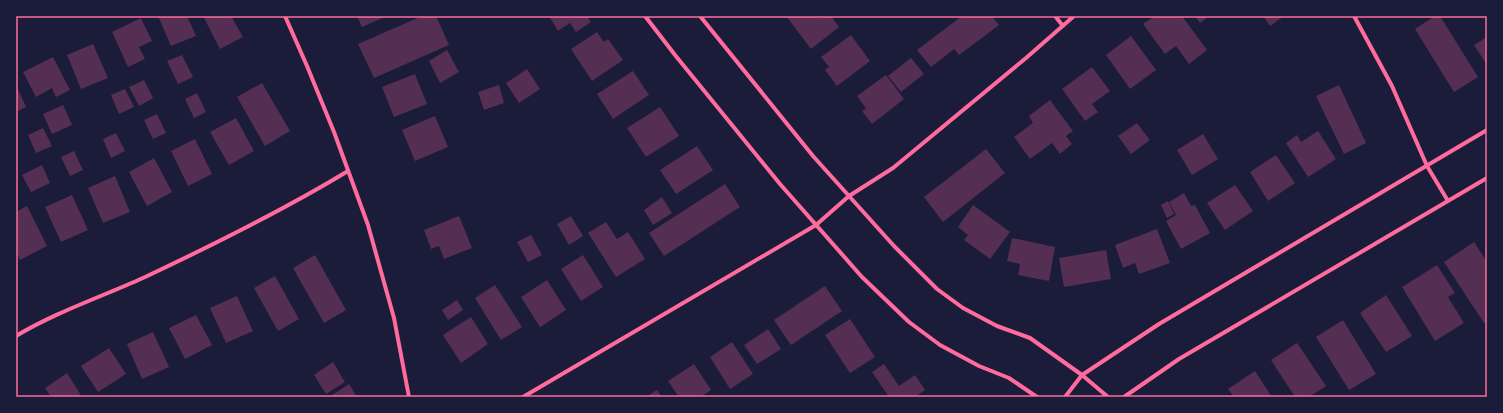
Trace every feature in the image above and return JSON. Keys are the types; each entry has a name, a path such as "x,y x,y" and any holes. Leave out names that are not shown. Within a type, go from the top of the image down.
{"street":[{"path":"285,16 310,74 368,225 394,318 409,397"},
{"path":"645,16 760,159 862,277 909,322 940,345 979,366 1010,378 1037,397"},
{"path":"700,16 813,156 894,246 937,289 963,308 997,326 1030,338 1082,375 1108,397"},
{"path":"1055,16 1063,26"},
{"path":"523,397 816,225 849,196 893,168 1026,58 1074,16"},
{"path":"1354,16 1392,86 1427,166 1448,201"},
{"path":"1065,397 1082,375 1158,324 1487,130"},
{"path":"16,336 81,304 142,278 254,224 308,195 348,171"},
{"path":"1124,397 1179,359 1487,178"}],"building":[{"path":"158,16 187,16 196,36 171,46"},
{"path":"203,16 231,16 243,37 220,49"},
{"path":"357,16 387,16 362,27"},
{"path":"422,16 436,16 449,45 374,78 358,44"},
{"path":"549,16 587,16 591,22 576,32 570,23 558,31"},
{"path":"786,16 819,16 820,18 824,16 831,16 839,27 811,49"},
{"path":"962,16 992,16 999,25 959,55 954,49 931,67 917,50"},
{"path":"1152,16 1182,16 1207,50 1189,64 1176,46 1165,54 1143,24 1153,17"},
{"path":"1195,16 1209,16 1200,23"},
{"path":"1263,16 1284,16 1270,26"},
{"path":"1435,16 1440,16 1478,77 1454,92 1415,29"},
{"path":"141,18 152,41 139,47 145,59 128,67 112,32"},
{"path":"597,32 604,42 608,39 623,60 592,81 571,49"},
{"path":"851,35 870,61 837,86 825,70 829,67 821,57"},
{"path":"1131,36 1156,70 1130,89 1106,55"},
{"path":"1487,37 1487,65 1474,45"},
{"path":"93,44 108,78 81,89 67,55"},
{"path":"447,50 459,72 440,83 429,61"},
{"path":"182,55 193,77 178,84 167,61"},
{"path":"53,57 70,90 56,97 52,88 36,97 23,72"},
{"path":"911,58 924,74 901,92 888,76"},
{"path":"1092,67 1110,91 1092,104 1098,112 1085,121 1062,89"},
{"path":"527,69 540,89 519,103 506,83"},
{"path":"633,71 649,95 613,119 597,94"},
{"path":"415,74 427,104 394,117 382,87"},
{"path":"886,75 904,99 872,124 862,111 866,108 857,96"},
{"path":"144,80 153,98 139,106 129,87"},
{"path":"262,83 290,131 265,146 237,97"},
{"path":"16,85 26,107 16,112"},
{"path":"499,85 504,103 484,110 478,92"},
{"path":"1339,85 1366,143 1344,154 1316,96"},
{"path":"125,89 134,107 119,114 111,95"},
{"path":"197,93 206,112 194,118 185,99"},
{"path":"1050,100 1073,131 1066,136 1072,144 1060,154 1052,143 1030,159 1014,137 1033,123 1029,116"},
{"path":"63,105 72,125 52,134 43,114"},
{"path":"660,107 679,136 646,157 627,128"},
{"path":"157,114 166,133 153,139 144,120"},
{"path":"435,116 448,147 415,161 402,130"},
{"path":"236,118 254,151 229,165 210,132"},
{"path":"1137,123 1150,140 1131,154 1118,136"},
{"path":"43,128 52,146 36,153 28,135"},
{"path":"1318,131 1336,159 1308,177 1286,143 1297,135 1301,142"},
{"path":"116,133 125,151 111,158 103,139"},
{"path":"1203,134 1218,159 1192,175 1177,150"},
{"path":"195,139 212,174 188,186 171,151"},
{"path":"697,146 713,170 676,194 660,170"},
{"path":"986,149 1005,173 943,222 924,197"},
{"path":"74,151 83,170 70,176 61,157"},
{"path":"1276,155 1295,183 1268,201 1250,172"},
{"path":"154,158 172,192 147,206 129,172"},
{"path":"42,165 50,183 31,192 22,175"},
{"path":"115,176 130,212 103,223 88,188"},
{"path":"725,184 740,207 664,256 649,233"},
{"path":"1235,185 1253,211 1225,230 1207,203"},
{"path":"1184,193 1191,206 1195,205 1210,233 1181,249 1166,221 1176,215 1169,202"},
{"path":"72,195 88,230 61,242 45,207"},
{"path":"662,197 672,213 653,225 644,210"},
{"path":"1168,201 1174,214 1167,218 1161,205"},
{"path":"973,205 1010,232 990,259 964,240 968,235 958,227"},
{"path":"27,206 47,246 20,260 16,252 16,212"},
{"path":"459,216 472,248 444,259 439,246 431,249 424,230"},
{"path":"571,216 583,236 569,245 557,224"},
{"path":"606,222 617,239 628,232 645,259 616,277 588,233"},
{"path":"1157,229 1170,263 1139,274 1135,263 1123,268 1115,245"},
{"path":"531,235 542,255 528,262 517,242"},
{"path":"1012,238 1055,247 1049,281 1018,275 1020,264 1007,261"},
{"path":"1474,242 1487,262 1487,322 1484,323 1444,262"},
{"path":"1106,250 1111,279 1064,287 1059,258"},
{"path":"315,255 346,310 324,323 293,268"},
{"path":"583,255 603,287 581,301 561,269"},
{"path":"1437,265 1455,293 1448,297 1464,323 1435,341 1402,287"},
{"path":"275,276 299,319 278,331 254,288"},
{"path":"547,280 566,310 540,327 521,297"},
{"path":"495,285 522,327 501,340 475,298"},
{"path":"825,286 842,311 791,345 774,320"},
{"path":"1386,295 1412,336 1386,352 1360,313"},
{"path":"237,296 253,331 226,343 210,308"},
{"path":"457,300 463,310 448,320 442,310"},
{"path":"196,315 212,345 185,359 169,328"},
{"path":"471,317 488,344 461,363 443,335"},
{"path":"850,319 875,357 850,373 825,335"},
{"path":"1343,320 1376,374 1349,390 1316,337"},
{"path":"768,329 781,349 757,364 744,345"},
{"path":"153,332 169,367 142,379 127,344"},
{"path":"732,342 753,374 730,389 710,357"},
{"path":"1297,343 1326,386 1309,397 1295,397 1271,360"},
{"path":"109,348 126,374 98,392 81,366"},
{"path":"333,362 345,382 326,394 314,375"},
{"path":"694,364 711,390 701,397 679,397 668,381"},
{"path":"884,364 899,386 915,375 925,390 915,397 889,397 872,372"},
{"path":"1255,371 1272,397 1234,397 1228,389"},
{"path":"67,373 82,397 51,397 45,388"},
{"path":"349,384 357,397 329,397"},
{"path":"657,390 662,397 646,397"}]}
